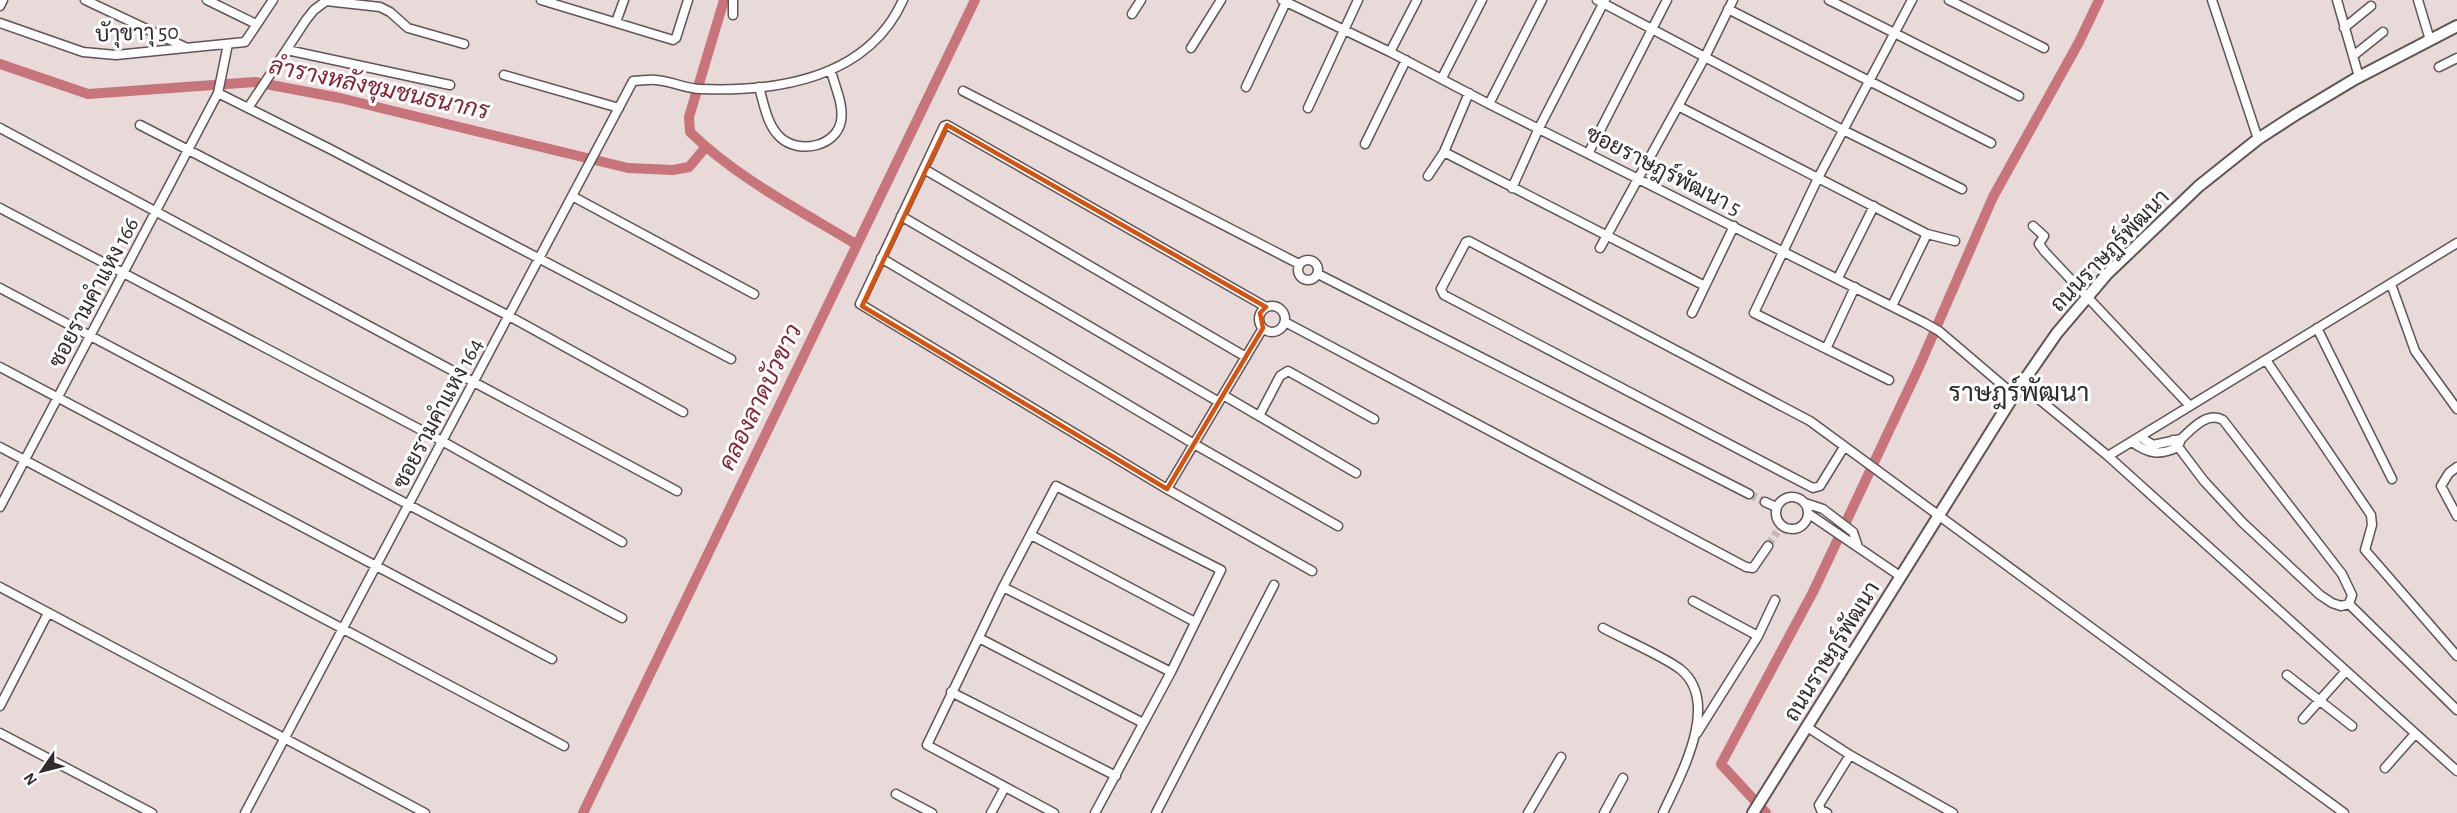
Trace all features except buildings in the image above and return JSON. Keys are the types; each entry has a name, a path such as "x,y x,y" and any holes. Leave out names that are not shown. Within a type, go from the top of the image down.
{"street":[{"path":"0,6 3,0"},
{"path":"85,0 186,48"},
{"path":"207,0 256,24 273,0"},
{"path":"541,0 565,3 675,40 688,0"},
{"path":"616,22 624,0"},
{"path":"733,0 734,15"},
{"path":"831,71 841,107 840,122 833,136 818,146 800,147 781,138 769,121 759,87 802,81 831,71 881,35 903,0"},
{"path":"1132,14 1140,0"},
{"path":"1191,48 1221,0"},
{"path":"1308,108 1358,0"},
{"path":"1390,52 1417,0"},
{"path":"1442,78 1482,0"},
{"path":"1489,104 1542,0"},
{"path":"1589,152 1667,0"},
{"path":"1600,248 1733,0"},
{"path":"1829,0 2019,96"},
{"path":"1889,380 1754,313 1818,178 1912,0"},
{"path":"1949,0 2044,48"},
{"path":"2212,0 2258,139"},
{"path":"2337,0 2359,77"},
{"path":"2418,0 2430,40"},
{"path":"248,108 314,10 326,1 380,8 390,12 408,28 464,45"},
{"path":"1246,87 1284,1"},
{"name":"ซอยราษฎร์พัฒนา 5","path":"1284,1 1297,3 1489,104 1589,152 1923,322 1939,332 2014,395"},
{"path":"1512,188 1602,1 1843,130 1962,189"},
{"path":"2344,28 2371,6"},
{"path":"1728,9 1991,143"},
{"name":"บัาุขาาุ 50","path":"0,23 83,52 116,55 245,42 256,24"},
{"name":"ถนนราษฏร์พัฒนา","path":"1753,813 2014,395 2057,333 2107,274 2199,186 2258,139 2359,77 2457,26"},
{"path":"2353,56 2383,32"},
{"name":"ซอยรามคำแหง 166","path":"0,507 188,151 219,88 228,44"},
{"path":"287,50 450,85"},
{"path":"2439,67 2457,58"},
{"path":"1365,144 1406,60"},
{"path":"504,75 619,108"},
{"name":"ซอยรามคำแหง 164","path":"245,813 633,81 657,80 695,88 759,87"},
{"path":"219,88 248,108 540,257 731,359"},
{"path":"963,90 1299,264"},
{"path":"1428,177 1444,152 1469,93"},
{"path":"1678,106 1927,234 1955,241"},
{"path":"140,125 509,316 683,412"},
{"path":"1266,307 1260,313 1259,321 1263,328 1276,332 1285,322 1284,314 1279,308 1266,307 947,125 944,126 860,302 862,306 1167,489 1312,571"},
{"path":"0,128 677,491"},
{"path":"1444,152 1705,286"},
{"path":"924,169 1246,357"},
{"path":"572,196 754,294"},
{"path":"1838,278 1874,206"},
{"path":"0,208 442,441 622,542"},
{"path":"902,216 1221,398 1259,416 1356,473"},
{"path":"1692,313 1734,226"},
{"path":"2033,226 2044,236 2040,246 2190,406"},
{"path":"1892,306 1927,234"},
{"path":"1844,447 1820,486 1813,488 1444,295 1441,289 1466,242 1469,241 1810,421 2344,813"},
{"path":"2108,456 2457,243"},
{"path":"881,258 1194,444 1338,526"},
{"path":"1305,260 1312,261 1318,266 1318,274 1314,279 1307,281 1301,278 1297,272 1299,264 1305,260"},
{"path":"1318,274 1749,494"},
{"path":"2391,284 2415,351 2457,409"},
{"path":"1826,350 1855,287"},
{"path":"0,288 622,618"},
{"path":"1285,322 1746,567 1753,567 1757,564 1768,546"},
{"path":"1167,489 1263,328"},
{"path":"2317,328 2392,479"},
{"path":"2266,360 2370,515 2372,525 2365,550 2457,656"},
{"path":"0,367 552,659"},
{"path":"1259,416 1280,376 1288,371 1374,419"},
{"path":"2022,385 2108,456 2457,771"},
{"path":"2136,439 2152,453 2161,454 2209,418 2217,416 2223,420 2342,574 2352,595 2349,604"},
{"path":"2177,442 2204,481 2236,516 2295,572 2332,603 2341,606 2349,604"},
{"path":"0,447 564,746"},
{"path":"2457,467 2449,473 2441,486 2457,516"},
{"path":"1054,813 927,745 1003,587 1056,486 1221,570 1171,672 1095,813"},
{"path":"1809,514 1803,525 1792,529 1779,528 1776,507 1784,498 1795,496 1823,509 1853,532 1854,545"},
{"path":"1765,502 1776,507"},
{"path":"1805,502 1809,514 1900,576"},
{"path":"1031,535 1195,622"},
{"path":"1156,813 1274,585"},
{"path":"0,587 425,813"},
{"path":"1003,587 1171,672"},
{"path":"1663,813 1695,736 1758,636 1775,600"},
{"path":"1693,601 1758,636"},
{"path":"2349,604 2457,710"},
{"path":"0,706 48,613"},
{"path":"1603,628 1680,670 1694,686 1699,699 1695,736"},
{"path":"979,638 1143,723"},
{"path":"2303,719 2346,671"},
{"path":"2287,675 2352,726"},
{"path":"951,692 1116,776"},
{"path":"1807,727 1850,755 1953,813"},
{"path":"0,733 152,813"},
{"path":"2385,768 2415,734"},
{"path":"1827,813 1821,810 1820,805 1850,755"},
{"path":"1528,813 1561,757"},
{"path":"1604,813 1623,778"},
{"path":"991,813 1005,787"},
{"path":"896,794 932,813"}],"highlighted area":[{"path":"947,125 1266,307 1260,313 1263,328 1167,489 862,306"}],"waterway":[{"path":"724,0 689,117 690,132 708,149 748,178 854,243"},
{"name":"คลองลาดบัวขาว","path":"583,813 975,0"},
{"path":"1766,813 1721,764 1813,592 1919,367 1993,197 2079,42 2099,0"},
{"name":"ลำรางหลังชุมชนธนากร","path":"0,64 88,94 255,82 340,98 628,168 673,170 689,167 705,148"}],"tunnel":[{"path":"1749,494 1765,502"},
{"path":"1768,546 1777,532"}],"district":[{"name":"ราษฎร์พัฒนา","path":"2019,392"}]}
